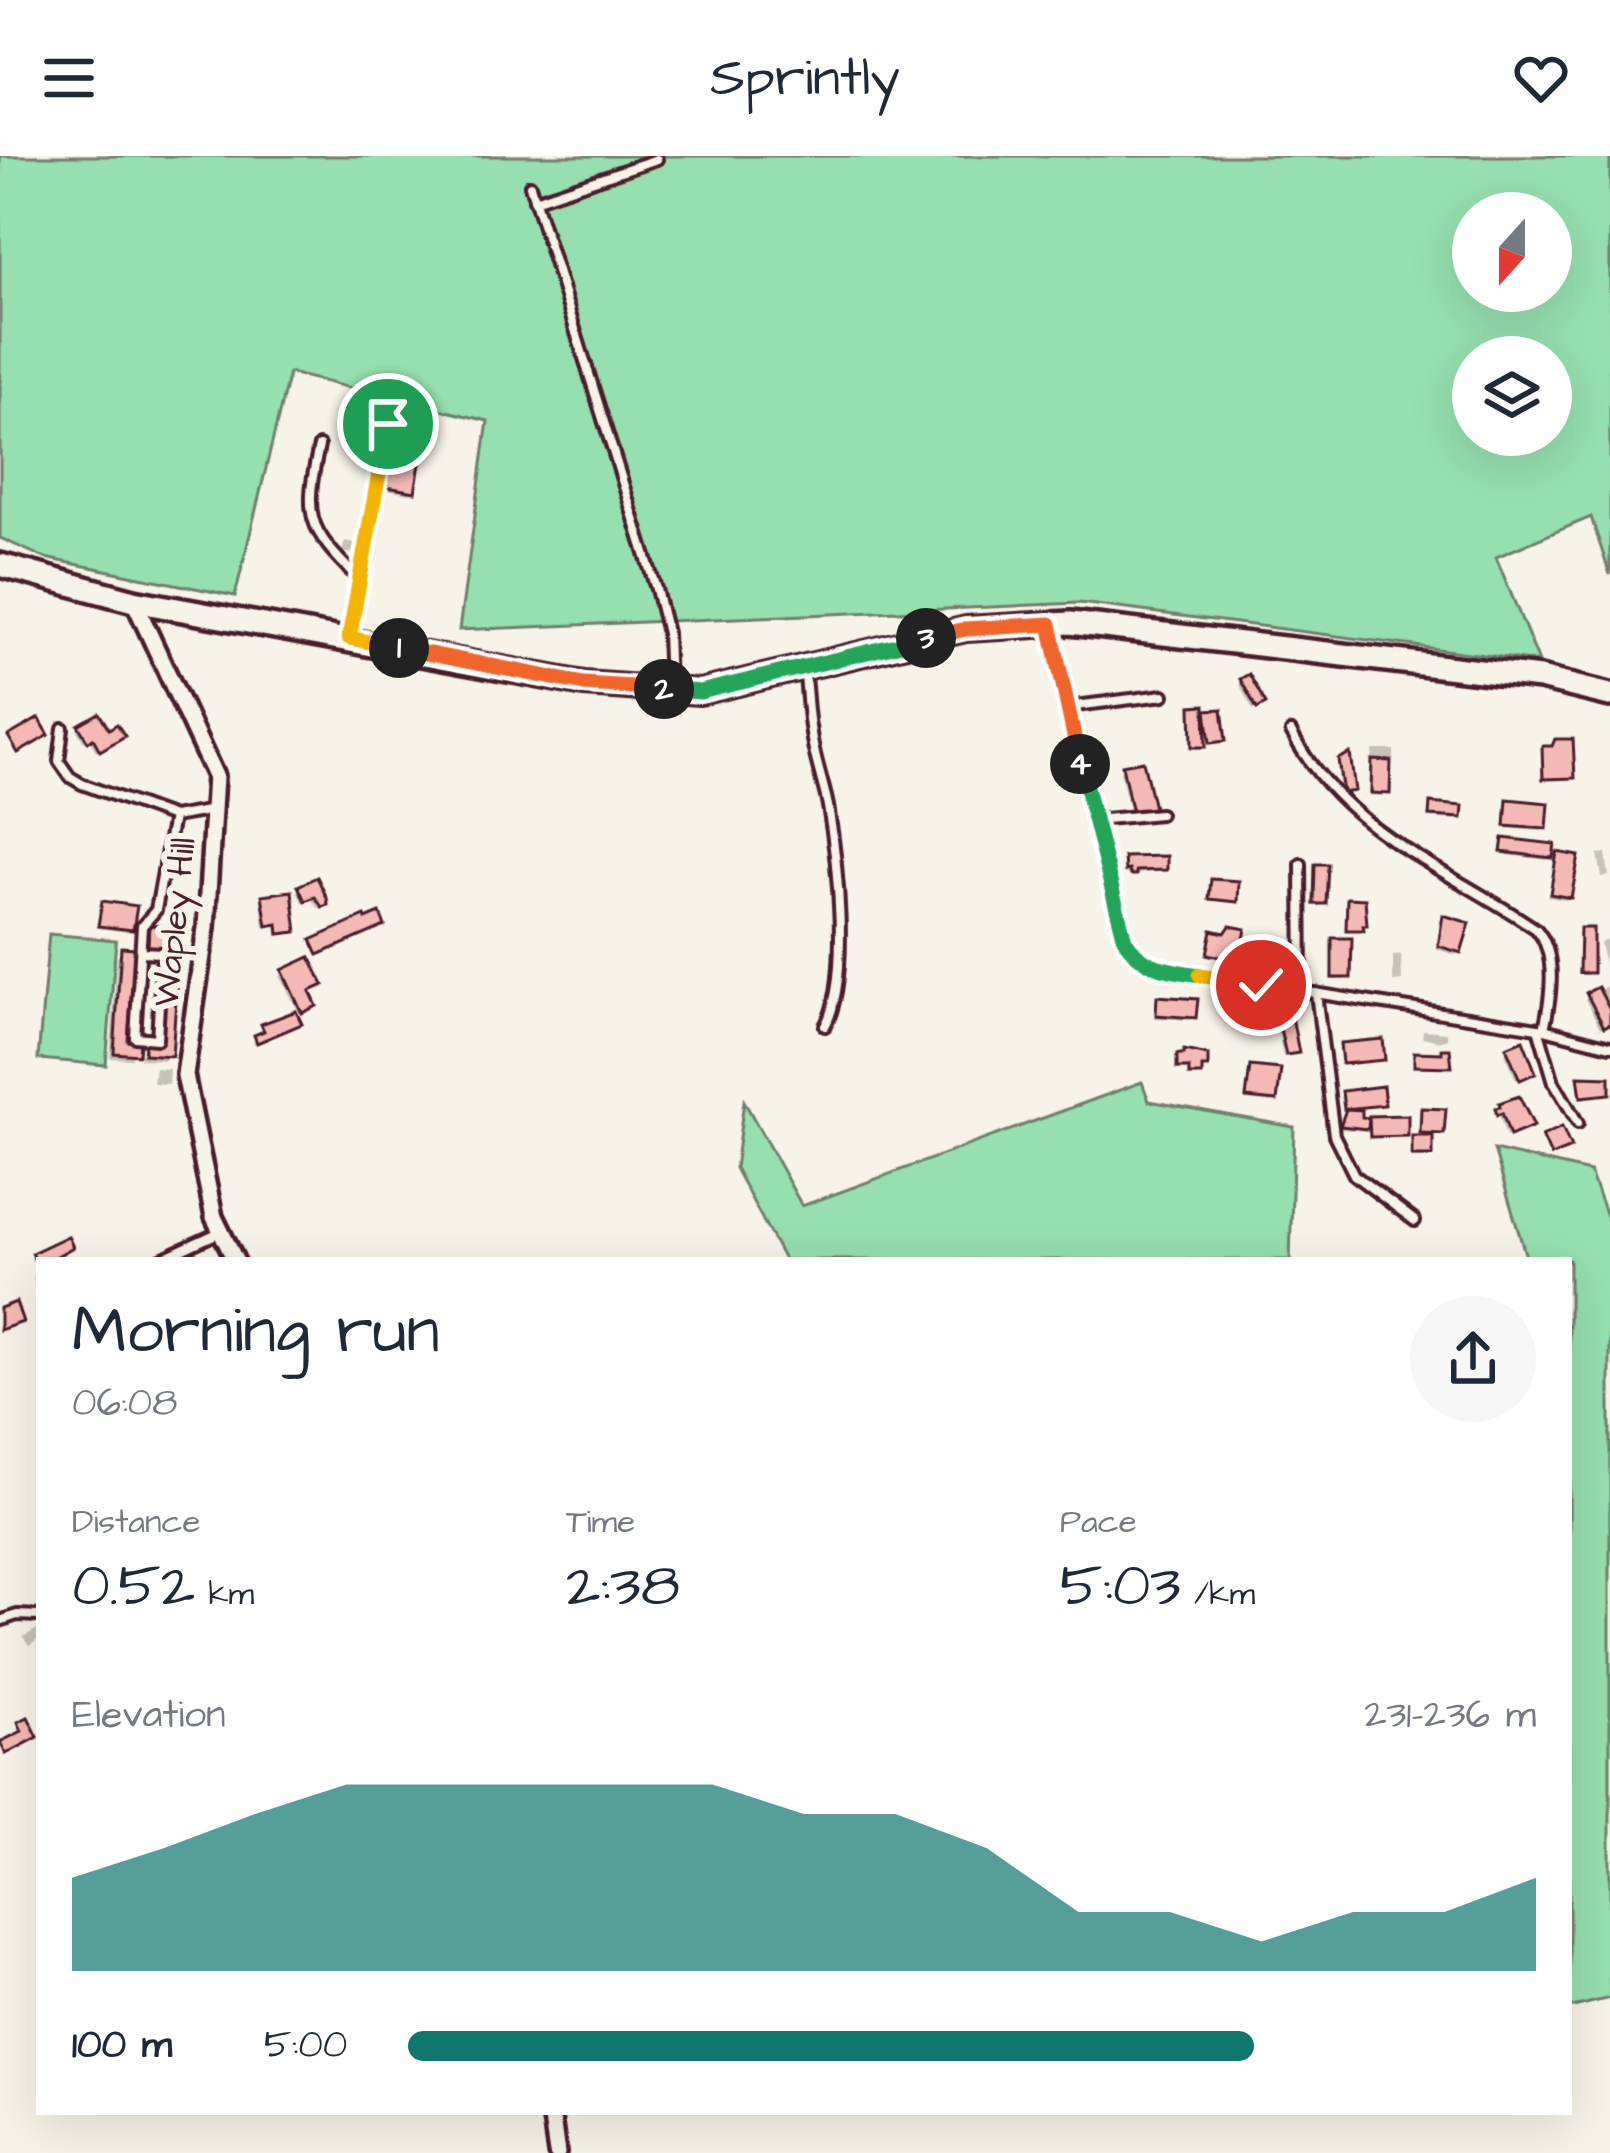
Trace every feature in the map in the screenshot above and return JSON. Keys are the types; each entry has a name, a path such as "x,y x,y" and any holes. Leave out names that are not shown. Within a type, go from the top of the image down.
{"main road":[{"path":"0,565 134,601 584,684 700,692 966,629 1070,623 1540,678 1610,694"}],"street":[{"name":"Wapley Hill","path":"134,601 215,776 206,928 185,1075 214,1217 234,1257"},
{"path":"551,2115 557,2153"}],"lane":[{"path":"534,200 657,159"},
{"path":"530,185 656,589 667,633 670,690"},
{"path":"349,638 388,424"},
{"path":"319,446 309,509 320,536 359,579"},
{"path":"1050,624 1094,820 1125,940 1135,957 1160,969 1541,1029 1610,1046"},
{"path":"804,667 836,890 839,966 836,1000 825,1026"},
{"path":"1067,707 1164,695"},
{"path":"62,728 59,761 70,777 173,817 216,809"},
{"path":"1291,732 1305,759 1336,798 1548,942 1550,1002 1541,1029 1554,1082 1578,1124"},
{"path":"1094,820 1160,814"},
{"path":"141,952 162,953 157,1039 135,1037 142,926 156,910 173,817"},
{"path":"1301,864 1302,991"},
{"path":"1316,993 1334,1135 1354,1174 1414,1220"},
{"path":"166,1257 221,1232"},
{"path":"0,1621 16,1615 36,1616"}],"green space":[{"path":"0,156 1610,156 1610,575 1591,517 1496,557 1539,662 1080,603 459,630 488,421 289,373 235,596 45,558 0,538"},
{"path":"49,934 116,940 106,1065 38,1059"},
{"path":"1142,1082 1149,1101 1294,1127 1290,1257 782,1257 735,1168 744,1101 802,1206"},
{"path":"1494,1150 1590,1172 1610,1227 1610,1998 1572,2007 1572,1257 1526,1257"}],"building":[{"path":"392,459 420,464 415,492 387,487"},
{"path":"1249,674 1266,704 1257,709 1240,679"},
{"path":"1205,705 1206,747 1192,747 1191,706"},
{"path":"1222,709 1226,741 1210,743 1206,710"},
{"path":"99,713 109,729 117,724 125,736 100,751 78,725"},
{"path":"39,718 49,735 18,753 8,736"},
{"path":"1555,739 1573,739 1575,778 1543,779 1542,746 1552,746"},
{"path":"1350,753 1355,791 1343,793 1338,759"},
{"path":"1372,760 1391,761 1390,794 1371,793"},
{"path":"1143,761 1154,808 1132,813 1122,765"},
{"path":"1507,799 1549,803 1547,829 1505,826"},
{"path":"1430,803 1463,806 1462,818 1429,816"},
{"path":"1503,838 1555,844 1553,858 1501,852"},
{"path":"1557,852 1579,856 1571,898 1550,894"},
{"path":"1167,856 1167,870 1136,871 1136,875 1125,871 1124,857"},
{"path":"1315,864 1328,864 1326,904 1314,904"},
{"path":"317,877 327,898 328,905 322,907 315,897 305,901 298,886"},
{"path":"1211,879 1239,881 1238,902 1209,899"},
{"path":"292,891 297,932 279,934 278,924 267,926 262,895"},
{"path":"1347,898 1365,899 1364,930 1346,930"},
{"path":"102,901 137,906 133,930 98,926"},
{"path":"380,913 385,926 318,955 311,940"},
{"path":"1443,915 1470,923 1461,953 1438,946"},
{"path":"149,925 181,928 172,1056 144,1054 145,1044 160,1045 167,948 148,946"},
{"path":"1230,926 1246,929 1240,961 1207,954 1212,930 1225,933"},
{"path":"1580,928 1593,928 1593,973 1579,973"},
{"path":"1332,938 1352,938 1351,978 1332,978"},
{"path":"121,947 135,948 128,1041 140,1042 139,1055 114,1053"},
{"path":"310,957 324,985 310,991 317,1006 302,1013 282,970"},
{"path":"1598,987 1610,1010 1610,1024 1604,1027 1586,993"},
{"path":"1157,996 1198,999 1196,1018 1156,1015"},
{"path":"296,1011 302,1024 257,1043 254,1035 264,1031 261,1024"},
{"path":"1292,1017 1299,1053 1286,1055 1278,1020"},
{"path":"1383,1039 1385,1060 1342,1064 1340,1043"},
{"path":"1523,1040 1536,1073 1520,1080 1506,1047"},
{"path":"1450,1049 1452,1067 1414,1066 1414,1052 1442,1053"},
{"path":"1184,1050 1208,1055 1202,1075 1177,1068 1177,1054"},
{"path":"1250,1066 1281,1069 1277,1101 1246,1098"},
{"path":"1578,1076 1610,1077 1610,1094 1581,1097"},
{"path":"1383,1086 1385,1105 1344,1109 1342,1091"},
{"path":"1519,1096 1534,1126 1510,1136 1502,1113 1497,1115 1495,1108"},
{"path":"1421,1108 1446,1109 1444,1134 1420,1133"},
{"path":"1346,1109 1362,1110 1362,1117 1369,1118 1368,1129 1340,1126"},
{"path":"1408,1115 1408,1136 1370,1137 1369,1116"},
{"path":"1562,1127 1571,1148 1551,1156 1542,1136"},
{"path":"1412,1136 1433,1136 1433,1156 1412,1156"},
{"path":"68,1236 73,1247 55,1257 36,1257 36,1262 32,1253"},
{"path":"16,1302 23,1322 0,1330 0,1308"},
{"path":"28,1717 36,1738 6,1754 0,1742 22,1731 18,1722"}],"route":[{"path":"388,424 349,638 584,684 700,692 966,629 1050,624 1125,940 1135,957 1160,969 1261,985"}]}
